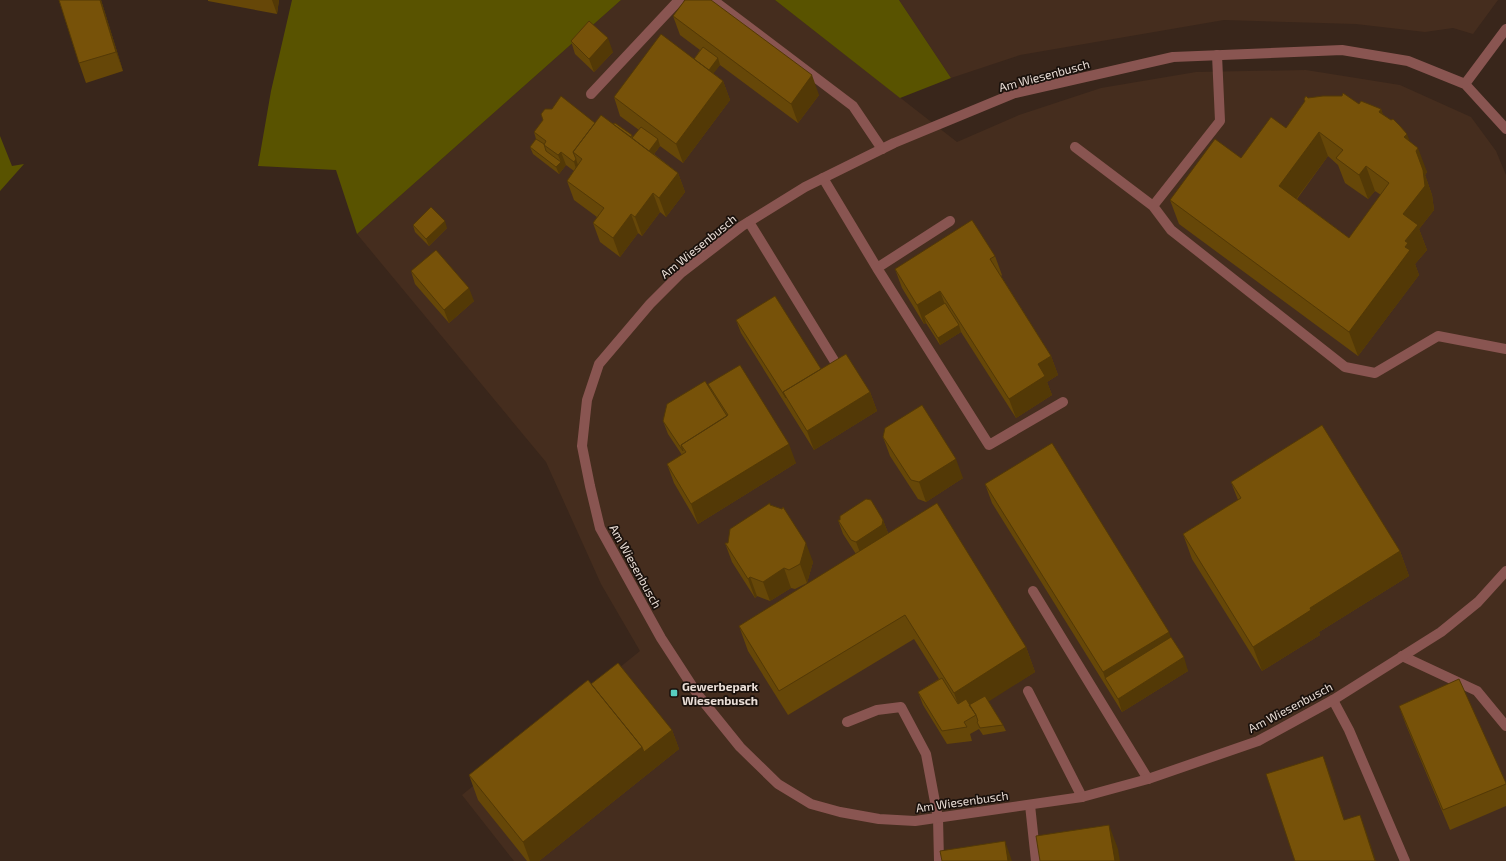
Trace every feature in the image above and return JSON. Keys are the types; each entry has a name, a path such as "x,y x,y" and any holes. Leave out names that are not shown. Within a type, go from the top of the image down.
{"street":[{"path":"591,94 679,0"},
{"path":"713,0 853,106 882,149"},
{"path":"1465,84 1506,29"},
{"name":"Am Wiesenbusch","path":"1506,129 1465,84 1408,61 1342,50 1173,57 1015,93 882,149 805,187 749,222 680,273 650,304 600,364 586,400 582,446 600,528 661,638 686,678 740,748 778,784 811,804 840,812 878,819 915,821 1082,797 1148,779 1258,741 1333,700 1447,627 1478,602 1506,571"},
{"path":"1153,206 1220,121 1217,55"},
{"path":"1075,147 1153,206 1171,230 1345,367 1374,373 1438,336 1506,349"},
{"path":"824,178 877,268 989,445 1063,402"},
{"path":"877,268 950,221"},
{"path":"749,222 834,362"},
{"path":"1032,590 1148,779"},
{"path":"1402,656 1477,691 1506,726"},
{"path":"1028,691 1082,797"},
{"path":"1333,700 1349,730 1406,861"},
{"path":"847,722 877,710 901,707 926,754 938,818 939,861"},
{"path":"1030,805 1036,861"}],"shaded area":[{"path":"292,0 621,0 357,234 336,170 258,166 271,91"},
{"path":"621,0 775,0 957,142 1019,115 1101,88 1196,72 1306,70 1400,85 1471,117 1496,151 1506,175 1506,861 514,861 462,795 640,651 601,584 546,462 357,234"},
{"path":"775,0 899,0 951,78 900,98"},
{"path":"899,0 1498,0 1473,34 1453,28 1425,32 1356,24 1224,20 1020,55 951,78"},
{"path":"0,136 12,166 24,164 0,191"}],"building":[{"path":"59,0 100,0 116,52 79,63"},
{"path":"685,0 711,0 812,75 791,104 673,16"},
{"path":"589,21 608,38 589,59 571,41"},
{"path":"661,34 723,81 676,144 614,97"},
{"path":"703,47 718,58 709,70 694,59"},
{"path":"1343,93 1359,104 1361,101 1381,109 1379,112 1391,120 1393,119 1400,126 1407,134 1404,137 1418,148 1416,151 1423,170 1425,186 1403,214 1418,225 1405,241 1408,243 1405,247 1410,250 1349,332 1170,200 1215,139 1241,158 1271,117 1286,128 1305,101 1304,99 1306,96 1308,98 1342,96","holes":["1319,132 1343,150 1336,158 1359,175 1366,166 1389,183 1349,238 1279,186"]},
{"path":"561,96 595,123 573,152 576,159 574,162 561,152 558,155 544,145 546,141 534,132 543,120 541,114 545,109 552,109"},
{"path":"601,115 678,173 659,198 653,193 635,217 631,214 613,238 593,223 604,208 567,181 582,159 573,152"},
{"path":"615,123 632,135 631,137 613,124"},
{"path":"641,127 658,139 649,151 632,138"},
{"path":"536,139 544,144 546,151 561,162 556,167 530,147"},
{"path":"431,207 445,221 426,239 413,225"},
{"path":"972,220 995,256 990,259 1051,356 1038,364 1045,376 1009,399 940,291 917,305 895,269"},
{"path":"436,250 469,288 444,310 411,271"},
{"path":"775,296 821,369 783,392 786,398 736,320"},
{"path":"945,303 959,325 938,338 924,316"},
{"path":"846,354 870,392 807,431 783,392"},
{"path":"740,365 789,444 691,504 667,464 686,452 681,445 728,415 708,384"},
{"path":"705,381 727,416 681,445 683,451 663,421 667,404"},
{"path":"922,405 956,459 919,482 911,480 883,437 885,428"},
{"path":"1322,425 1400,551 1310,608 1311,610 1253,647 1183,534 1241,498 1231,482"},
{"path":"1052,443 1169,632 1103,672 985,484"},
{"path":"866,499 871,500 883,520 882,525 856,542 851,540 838,520 840,520 840,516"},
{"path":"770,503 770,505 782,509 783,507 806,543 800,564 789,570 784,568 763,582 750,577 748,579 725,543 728,543 730,529"},
{"path":"937,503 1026,647 954,693 905,615 779,691 739,626"},
{"path":"1171,637 1184,657 1118,699 1105,678"},
{"path":"618,663 672,730 644,752 642,747 591,684"},
{"path":"942,678 958,704 966,699 976,715 964,722 967,727 942,731 918,692"},
{"path":"1459,679 1506,784 1443,810 1399,706"},
{"path":"588,680 642,747 523,842 469,775"},
{"path":"985,696 1003,725 980,728 976,715 969,705"},
{"path":"1323,756 1344,820 1360,815 1375,861 1295,861 1266,774"},
{"path":"1109,825 1115,861 1040,861 1036,836"},
{"path":"1005,841 1008,861 942,861 940,851"}],"place":[{"name":"Gewerbepark Wiesenbusch","path":"674,693"}]}
